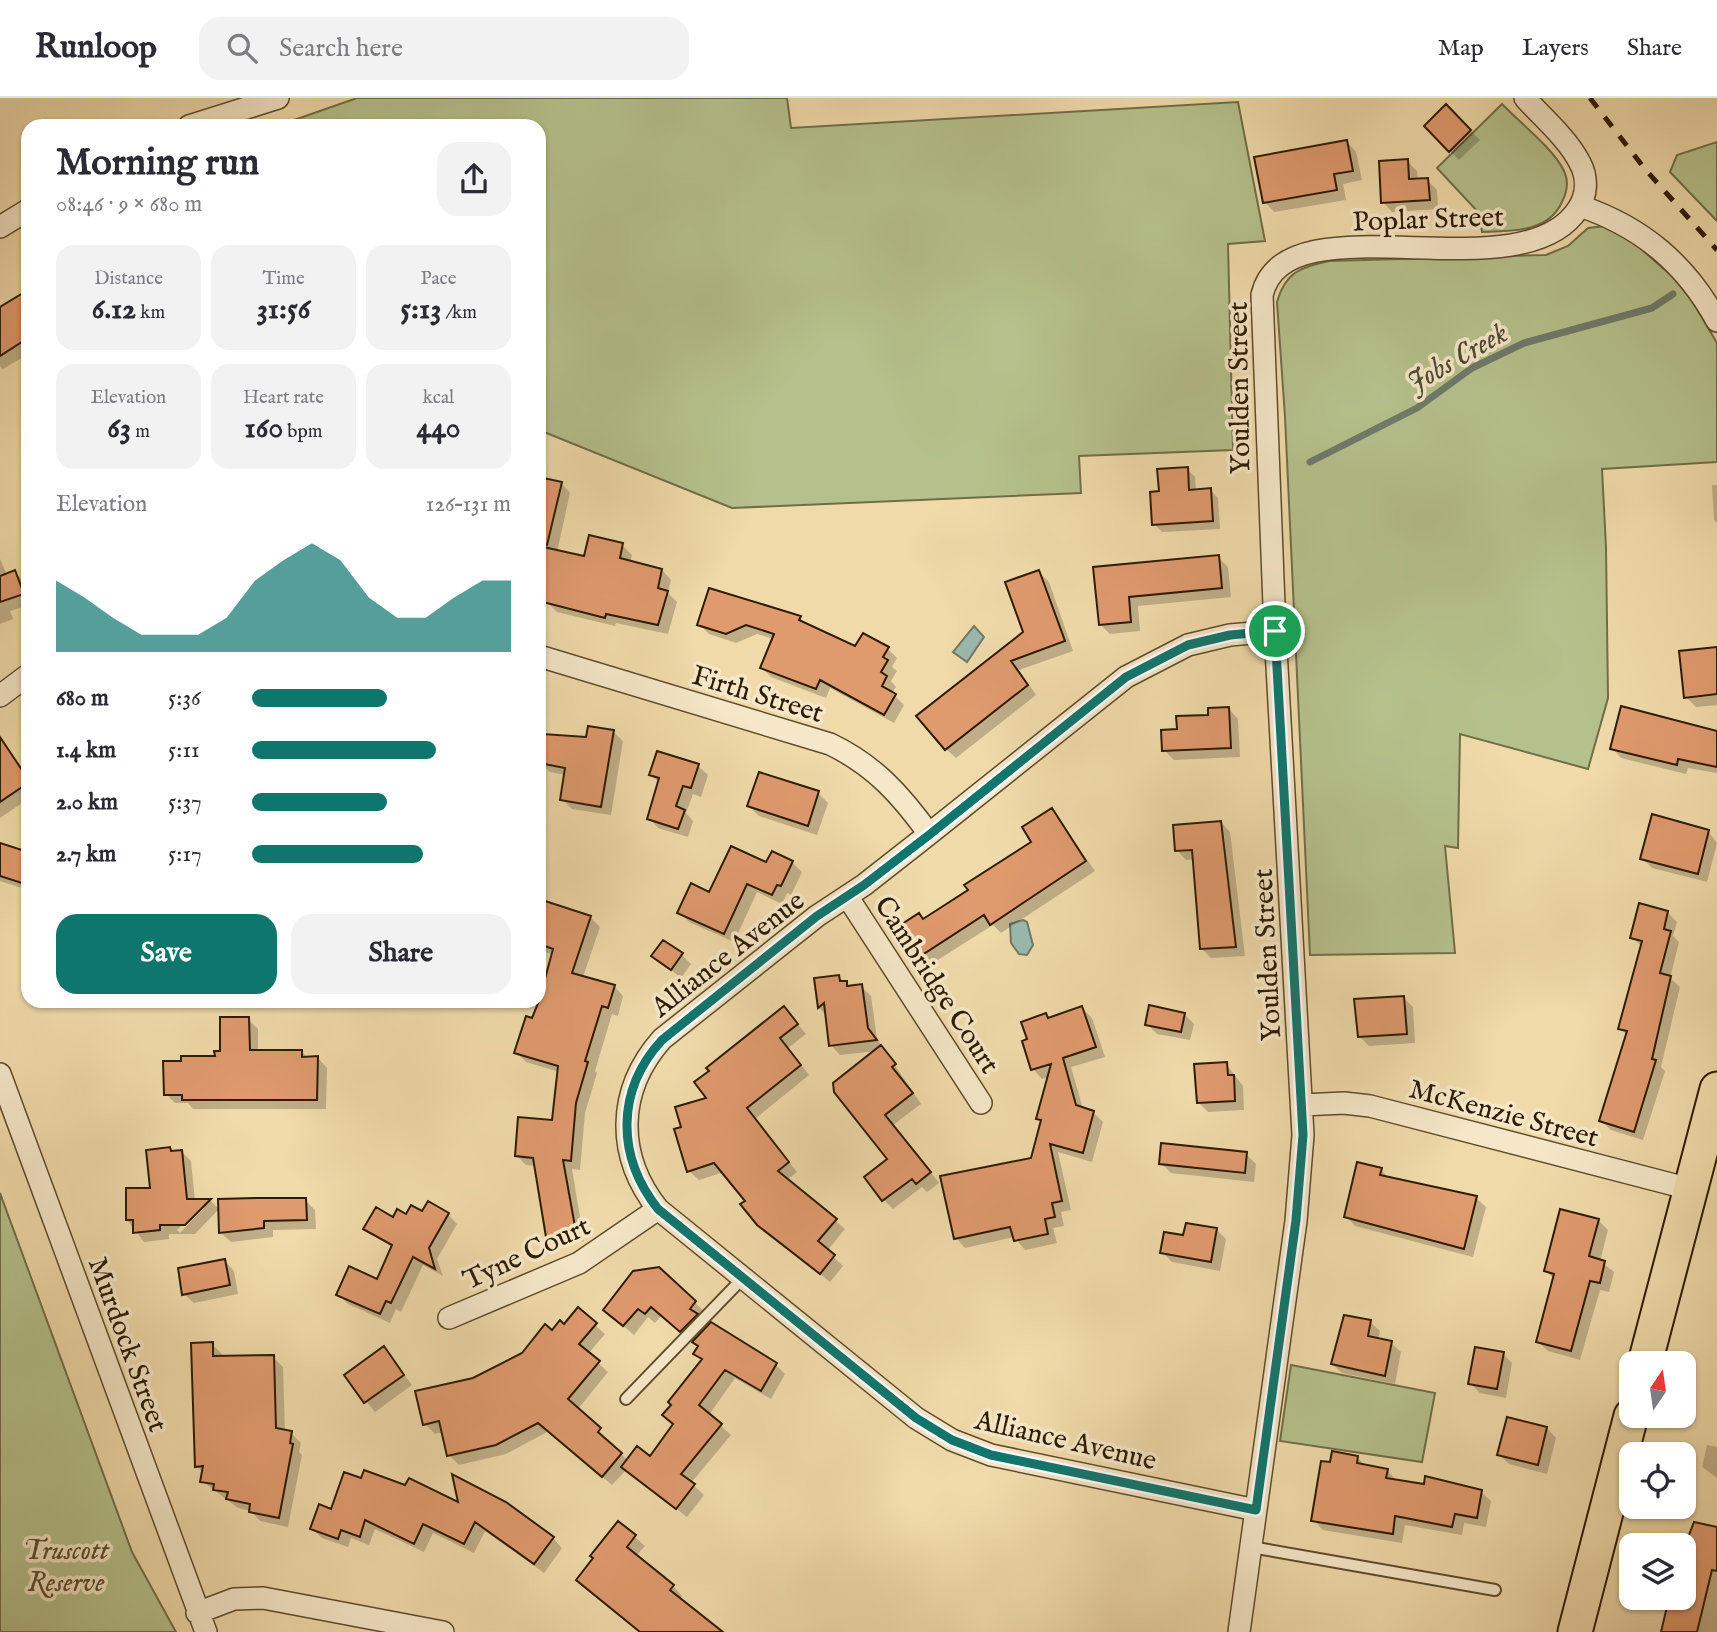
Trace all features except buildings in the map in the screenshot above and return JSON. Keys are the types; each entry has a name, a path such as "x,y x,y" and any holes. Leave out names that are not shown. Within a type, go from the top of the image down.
{"main road":[{"path":"1648,1351 1717,1089"},
{"path":"1575,1632 1628,1428"}],"street":[{"path":"211,119 278,98"},
{"path":"1525,98 1578,160 1586,183 1580,206 1620,221 1650,240 1690,279 1717,321"},
{"name":"Poplar Street","path":"1270,274 1282,262 1317,251 1495,246 1539,239 1567,222 1580,206"},
{"path":"0,228 21,214"},
{"name":"Youlden Street","path":"1239,1632 1296,1220 1302,1105 1275,631 1261,323 1262,295 1270,274"},
{"name":"Alliance Avenue","path":"1256,1510 991,1455 952,1440 916,1418 658,1209 637,1178 628,1144 626,1111 642,1065 662,1040 817,916 929,835 1126,677 1158,658 1199,642 1230,635 1275,631"},
{"name":"Firth Street","path":"546,658 830,744 853,755 881,775 903,799 929,835"},
{"path":"0,696 21,680"},
{"name":"Cambridge Court","path":"847,896 981,1103"},
{"name":"Murdock Street","path":"0,1074 202,1622"},
{"name":"McKenzie Street","path":"1302,1105 1344,1103 1370,1106 1690,1189"},
{"name":"Tyne Court","path":"449,1318 579,1263 658,1209"},
{"path":"202,1622 234,1599 263,1598 443,1632"}],"lane":[{"path":"626,1399 743,1279"},
{"path":"1251,1547 1495,1590"}],"green space":[{"path":"357,98 787,98 791,128 1238,102 1265,241 1228,244 1233,450 1079,456 1081,493 732,508 546,433 546,119 297,119"},
{"path":"1502,104 1559,163 1566,175 1566,190 1556,212 1538,225 1516,230 1482,232 1479,213 1437,168"},
{"path":"1717,142 1717,221 1670,172 1677,155"},
{"path":"1606,226 1624,234 1673,277 1691,299 1717,343 1717,462 1602,469 1608,698 1588,769 1460,734 1458,848 1445,846 1455,953 1310,955 1285,417 1277,302 1281,292 1296,272 1329,261 1546,255 1568,246 1588,228"},
{"name":"Truscott Reserve","path":"0,1193 132,1552 176,1632 0,1632"},
{"path":"1291,1365 1435,1393 1422,1462 1280,1441"}],"water":[{"path":"974,626 984,637 967,662 953,652"},
{"path":"1023,920 1027,922 1033,945 1027,955 1019,954 1011,943 1010,924"}],"waterway":[{"name":"Jobs Creek","path":"1310,462 1417,408 1472,368 1524,343 1652,308 1673,294"}],"railway":[{"path":"1590,98 1645,169 1717,250"}],"route":[{"path":"1275,631 1303,1135 1296,1220 1256,1510 991,1455 934,1430 658,1209 637,1178 628,1144 626,1111 634,1080 651,1051 662,1040 817,916 864,885 929,835 1126,677 1158,658 1188,645 1230,635 1275,631"}]}
